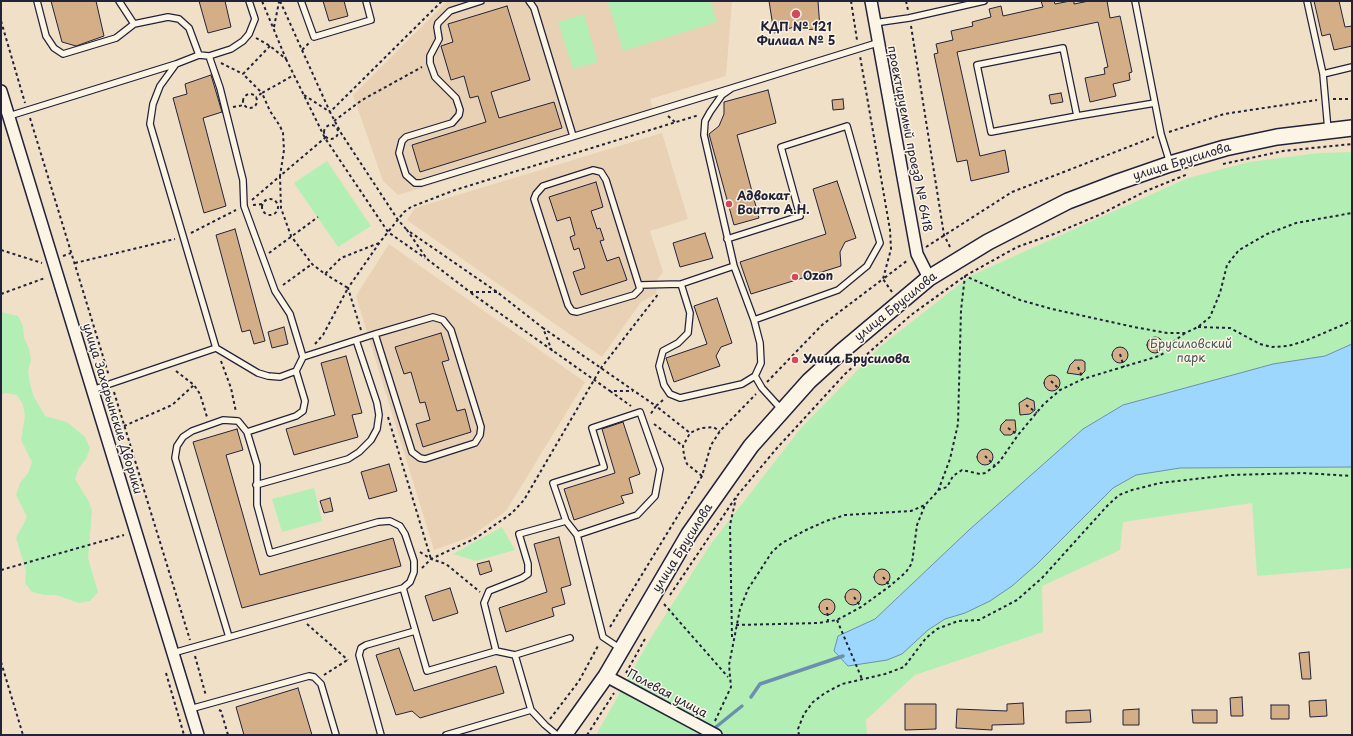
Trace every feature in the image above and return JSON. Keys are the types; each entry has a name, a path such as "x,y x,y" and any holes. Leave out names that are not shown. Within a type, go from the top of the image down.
{"street":[{"name":"проектируемый проезд № 6418","path":"870,1 917,254 930,278"},
{"name":"улица Захарьинские Дворики","path":"1,91 198,735"},
{"name":"улица Брусилова","path":"564,735 606,676 689,534 751,446 782,410 841,352 930,278 988,242 1068,201 1170,164 1225,148 1277,137 1352,128"},
{"name":"Полевая улица","path":"606,676 715,730"}],"lane":[{"path":"37,1 46,36 54,48 63,54 116,38 134,24 168,18 179,19 189,28 199,55"},
{"path":"119,1 134,24"},
{"path":"9,116 176,64 199,55 209,56 230,49 243,41 249,34 255,19 249,1"},
{"path":"301,1 314,37 370,20 366,1"},
{"path":"480,1 465,3 450,11 440,19 437,27 438,42 430,56 430,63 435,77 453,93 460,104 460,110 456,120 452,123 406,137 402,141 399,153 406,175 411,181 421,183 877,43"},
{"path":"529,1 534,8 573,136"},
{"path":"874,23 909,18 984,1"},
{"path":"1136,1 1161,134 1170,164"},
{"path":"1307,1 1323,74 1328,130"},
{"path":"1077,116 1063,48 977,65 992,132 1155,103"},
{"path":"176,64 160,86 153,104 150,124 216,348 258,373 280,377 296,371 303,357 290,314 275,291 244,206 243,180 220,88 209,56"},
{"path":"1323,74 1352,67"},
{"path":"681,284 690,313 688,333 678,344 663,351 659,366 664,384 670,394 680,398 742,384 755,376 761,363 754,320 734,266 704,135 705,121 710,112 722,95 732,88"},
{"path":"727,239 800,216 781,147 847,126 880,243 867,266 838,290 754,320"},
{"path":"593,170 601,172 606,180 640,286 637,294 612,302 577,312 569,308 534,203 539,190 543,186 593,170"},
{"path":"640,286 681,284 734,266"},
{"path":"303,357 375,334 433,317 444,320 448,324 481,427 480,435 475,443 425,459 420,458 412,452 375,334"},
{"path":"256,485 348,459 359,452 371,440 377,429 379,416 356,340"},
{"path":"92,390 216,348"},
{"path":"247,432 296,416 303,411 305,401 296,371"},
{"path":"755,376 762,388 782,410"},
{"path":"577,535 637,515 655,496 660,469 640,412 592,428 604,467 553,483 566,521 577,535 603,638 622,649"},
{"path":"173,653 403,588 410,582 414,572 414,561 406,534 400,526 390,521 378,522 270,553 257,505 257,465 247,432 238,421 224,420 192,431 183,437 177,446 175,458 229,637"},
{"path":"496,651 484,603 489,591 522,578 528,574 528,564 519,534 566,521"},
{"path":"403,588 427,671 496,651 515,655 570,638"},
{"path":"381,735 359,655 362,648 366,645 415,630"},
{"path":"515,655 531,710 545,725 558,735"},
{"path":"190,709 309,676 318,679 321,684 336,735"},
{"path":"446,735 531,710"}],"path":[{"path":"262,1 286,59 325,138 388,232 593,381 610,391 634,391"},
{"path":"274,28 280,1 339,131 337,138 330,140 325,138"},
{"path":"330,112 442,1"},
{"path":"906,1 944,235"},
{"path":"249,34 270,46 286,59"},
{"path":"302,50 314,37"},
{"path":"243,74 270,46"},
{"path":"209,56 243,74 262,93 270,111 283,133 284,150 280,176 281,208 291,236 312,264 348,288 364,338"},
{"path":"334,121 362,100 430,63"},
{"path":"256,97 294,75"},
{"path":"252,94 256,97 257,101 253,107 248,108 244,106 242,101 245,95 252,94"},
{"path":"303,94 330,112"},
{"path":"883,279 944,235 1012,192 1161,134 1224,114 1326,99 1352,99"},
{"path":"303,357 323,335 348,288 380,242 411,207 455,190 710,112"},
{"path":"325,138 325,128 329,125 336,126 398,220 407,230 426,259"},
{"path":"75,263 184,237 244,206 325,138"},
{"path":"1216,165 1283,151 1352,144"},
{"path":"660,611 736,497 777,448 845,374 911,315 966,276 1018,247 1099,215 1146,191 1189,174"},
{"path":"270,200 275,202 277,208 273,214 268,215 263,212 262,207 266,201 270,200"},
{"path":"938,491 947,487 953,476 962,470 980,474 985,473 995,466 1018,435 1060,390 1083,379 1159,356 1166,352 1173,342 1185,333 1198,327 1210,317 1220,293 1227,265 1239,250 1268,234 1296,223 1352,213"},
{"path":"264,258 318,217"},
{"path":"407,230 496,292 543,328 656,406 690,433"},
{"path":"325,274 341,258 380,242"},
{"path":"1,250 40,263"},
{"path":"275,291 312,264"},
{"path":"966,276 1012,298 1052,310 1167,333 1185,333"},
{"path":"736,625 837,620 861,607 890,586 906,572 912,563 917,525 925,505 938,491 950,459 958,424 961,310 966,276"},
{"path":"1,294 45,278"},
{"path":"410,582 431,559 476,538 512,513 524,500 601,368 666,285"},
{"path":"470,292 496,292"},
{"path":"1198,327 1230,328 1260,344 1272,347 1288,346 1352,321"},
{"path":"543,328 552,351"},
{"path":"1156,344 1159,356"},
{"path":"216,348 231,388 238,421"},
{"path":"1120,354 1124,367"},
{"path":"164,365 181,373 194,386 200,394 210,424"},
{"path":"1078,367 1083,379"},
{"path":"1051,381 1060,390"},
{"path":"124,426 172,405 194,386"},
{"path":"656,406 670,394"},
{"path":"1026,405 1037,413"},
{"path":"387,413 431,559"},
{"path":"653,423 683,446"},
{"path":"702,476 687,464 683,446 690,433 701,428 713,427 720,431"},
{"path":"1008,428 1018,435"},
{"path":"985,456 995,466"},
{"path":"799,735 798,729 804,714 813,702 825,692 842,684 904,667 926,638 937,629 958,621 979,620 1017,600 1042,578 1108,505 1119,495 1160,483 1230,475 1303,473 1352,476"},
{"path":"715,730 731,687 729,678 732,644 730,525 736,497"},
{"path":"732,644 740,609 748,589 772,552 782,543 806,530 845,515 911,511 925,505"},
{"path":"1,570 124,535"},
{"path":"409,544 431,559 446,564 460,577 486,596"},
{"path":"883,576 890,586"},
{"path":"854,597 861,607"},
{"path":"664,604 729,678"},
{"path":"827,607 828,621"},
{"path":"301,618 348,660"},
{"path":"837,620 862,679"},
{"path":"587,735 620,684 649,631"},
{"path":"318,679 348,660 359,655"},
{"path":"1,662 23,735"},
{"path":"183,731 184,735"}],"shaded area":[{"path":"447,1 732,1 726,76 650,99 655,116 398,195 383,181 353,95"},
{"path":"662,133 688,219 650,231 663,272 657,280 656,294 641,302 602,357 407,220 415,208"},
{"path":"389,244 585,382 506,511 470,537 434,550 356,296"}],"green space":[{"path":"710,1 717,22 623,51 608,2"},
{"path":"584,14 598,62 573,69 558,22"},
{"name":"Брусиловский парк","path":"1352,152 1352,568 1257,576 1252,503 1123,522 1120,550 1042,586 1043,632 915,675 866,720 867,735 596,735 652,636 710,545 801,428 881,346 970,276 1188,178 1249,162 1319,153"},
{"path":"327,161 371,226 338,247 294,183"},
{"path":"1,312 18,316 23,326 24,338 29,348 31,360 28,371 30,383 33,395 45,416 67,422 85,437 90,448 75,479 88,500 92,511 88,558 98,592 90,601 79,603 56,595 44,595 32,592 25,583 26,571 16,538 27,517 16,495 20,483 28,473 32,462 21,440 25,416 23,405 17,395 5,393 1,395"},
{"path":"314,488 322,521 282,532 272,499"},
{"path":"502,527 515,550 476,561 453,554"}],"water":[{"path":"1352,344 1352,467 1180,468 1136,475 1113,488 1036,565 1012,586 990,601 965,613 945,619 928,630 902,654 887,660 848,666 834,651 838,636 875,619 969,530 1083,429 1123,405 1273,364 1325,356"}],"building":[{"path":"51,1 96,1 104,36 76,46 62,42"},
{"path":"199,1 225,1 231,27 208,33"},
{"path":"323,1 344,1 348,16 329,21"},
{"name":"КДП № 121 Филиал № 5","path":"769,1 818,1 820,29 795,30 794,27 774,33"},
{"path":"1041,1 1054,1 1055,4 1074,1 1074,4 1089,1 1107,1 1110,18 1120,16 1132,72 1129,73 1130,80 1113,84 1116,96 1090,102 1085,78 1105,74 1104,68 1108,67 1098,22 957,52 980,156 1005,150 1009,172 971,181 967,160 957,162 934,54 938,53 936,44 953,40 951,31 973,26 972,22 991,17 989,9 1001,6 1003,16 1043,7"},
{"path":"1314,1 1339,1 1345,27 1352,26 1352,46 1334,50 1330,34 1322,36"},
{"path":"507,6 530,80 491,92 499,118 554,102 562,128 420,172 412,145 486,122 478,96 470,98 464,76 451,80 441,46 453,42 448,24"},
{"path":"211,75 222,112 203,118 226,206 204,213 173,98 187,94 185,84"},
{"path":"768,90 776,123 737,135 759,218 734,225 709,134 719,126 724,114 724,102"},
{"path":"1061,93 1063,102 1051,104 1049,95"},
{"path":"843,99 844,109 833,110 832,100"},
{"path":"837,181 856,238 845,242 840,252 841,266 751,294 740,262 826,234 813,189"},
{"path":"596,182 603,207 591,211 597,229 600,228 604,240 600,241 607,261 619,257 627,280 581,295 573,272 585,268 579,248 574,250 570,237 575,235 570,217 557,221 549,197"},
{"path":"235,229 265,341 254,344 250,330 242,332 216,235"},
{"path":"705,233 713,258 680,267 673,243"},
{"path":"717,298 732,343 721,347 716,356 720,366 674,382 666,358 707,344 694,306"},
{"path":"284,327 288,344 272,348 268,332"},
{"path":"441,333 449,360 442,362 457,411 465,409 471,432 423,447 416,424 430,420 425,402 420,403 411,372 404,374 395,347"},
{"path":"1152,337 1158,337 1163,342 1161,351 1158,353 1152,353 1147,348 1147,342"},
{"path":"1117,347 1123,347 1128,352 1126,361 1123,363 1117,363 1112,358 1112,352"},
{"path":"346,356 362,413 352,415 358,437 294,455 286,429 335,415 321,363"},
{"path":"1075,360 1082,360 1085,362 1085,371 1081,375 1067,373 1070,365"},
{"path":"1049,375 1055,375 1060,380 1058,389 1055,391 1049,391 1044,386 1044,380"},
{"path":"1027,398 1034,401 1035,410 1030,414 1020,415 1019,403"},
{"path":"1006,420 1015,420 1016,431 1011,435 1004,435 1000,430 1001,425"},
{"path":"623,422 640,474 629,478 633,493 621,496 624,503 574,520 564,489 615,473 602,429"},
{"path":"237,429 243,450 226,455 260,575 393,538 401,566 242,608 193,442"},
{"path":"982,449 988,449 993,454 991,463 988,465 982,465 977,460 977,454"},
{"path":"389,464 397,491 369,499 361,472"},
{"path":"330,498 333,511 324,513 320,501"},
{"path":"559,537 571,585 561,588 565,604 552,608 554,616 506,632 499,608 547,592 534,544"},
{"path":"489,561 492,571 480,575 477,564"},
{"path":"879,569 885,569 890,574 888,583 885,585 879,585 874,580 874,574"},
{"path":"450,588 458,613 433,621 425,596"},
{"path":"850,589 856,589 861,594 859,603 856,605 850,605 845,600 845,594"},
{"path":"824,599 830,599 835,604 833,613 830,615 824,615 819,610 819,604"},
{"path":"399,648 414,691 496,666 504,693 420,718 412,711 396,715 376,655"},
{"path":"1309,652 1311,679 1302,679 1299,653"},
{"path":"298,688 312,735 244,735 236,707"},
{"path":"1242,697 1243,716 1231,716 1230,698"},
{"path":"1326,700 1327,716 1310,717 1309,701"},
{"path":"1023,703 1024,724 992,725 992,730 956,728 957,709 1007,711 1007,704"},
{"path":"905,704 936,704 936,729 905,730"},
{"path":"1271,705 1289,705 1289,719 1271,719"},
{"path":"1139,709 1139,725 1123,725 1123,710"},
{"path":"1090,710 1091,722 1066,723 1066,711"},
{"path":"1192,710 1217,710 1217,723 1193,723"}],"waterway":[{"path":"751,697 760,684 843,656"},
{"path":"711,731 742,706"}],"place":[{"name":"КДП № 121 Филиал № 5","path":"796,14"},
{"name":"Адвокат Воитто А.Н.","path":"729,204"},
{"name":"Ozon","path":"795,277"},
{"name":"Улица Брусилова","path":"795,360"}]}
